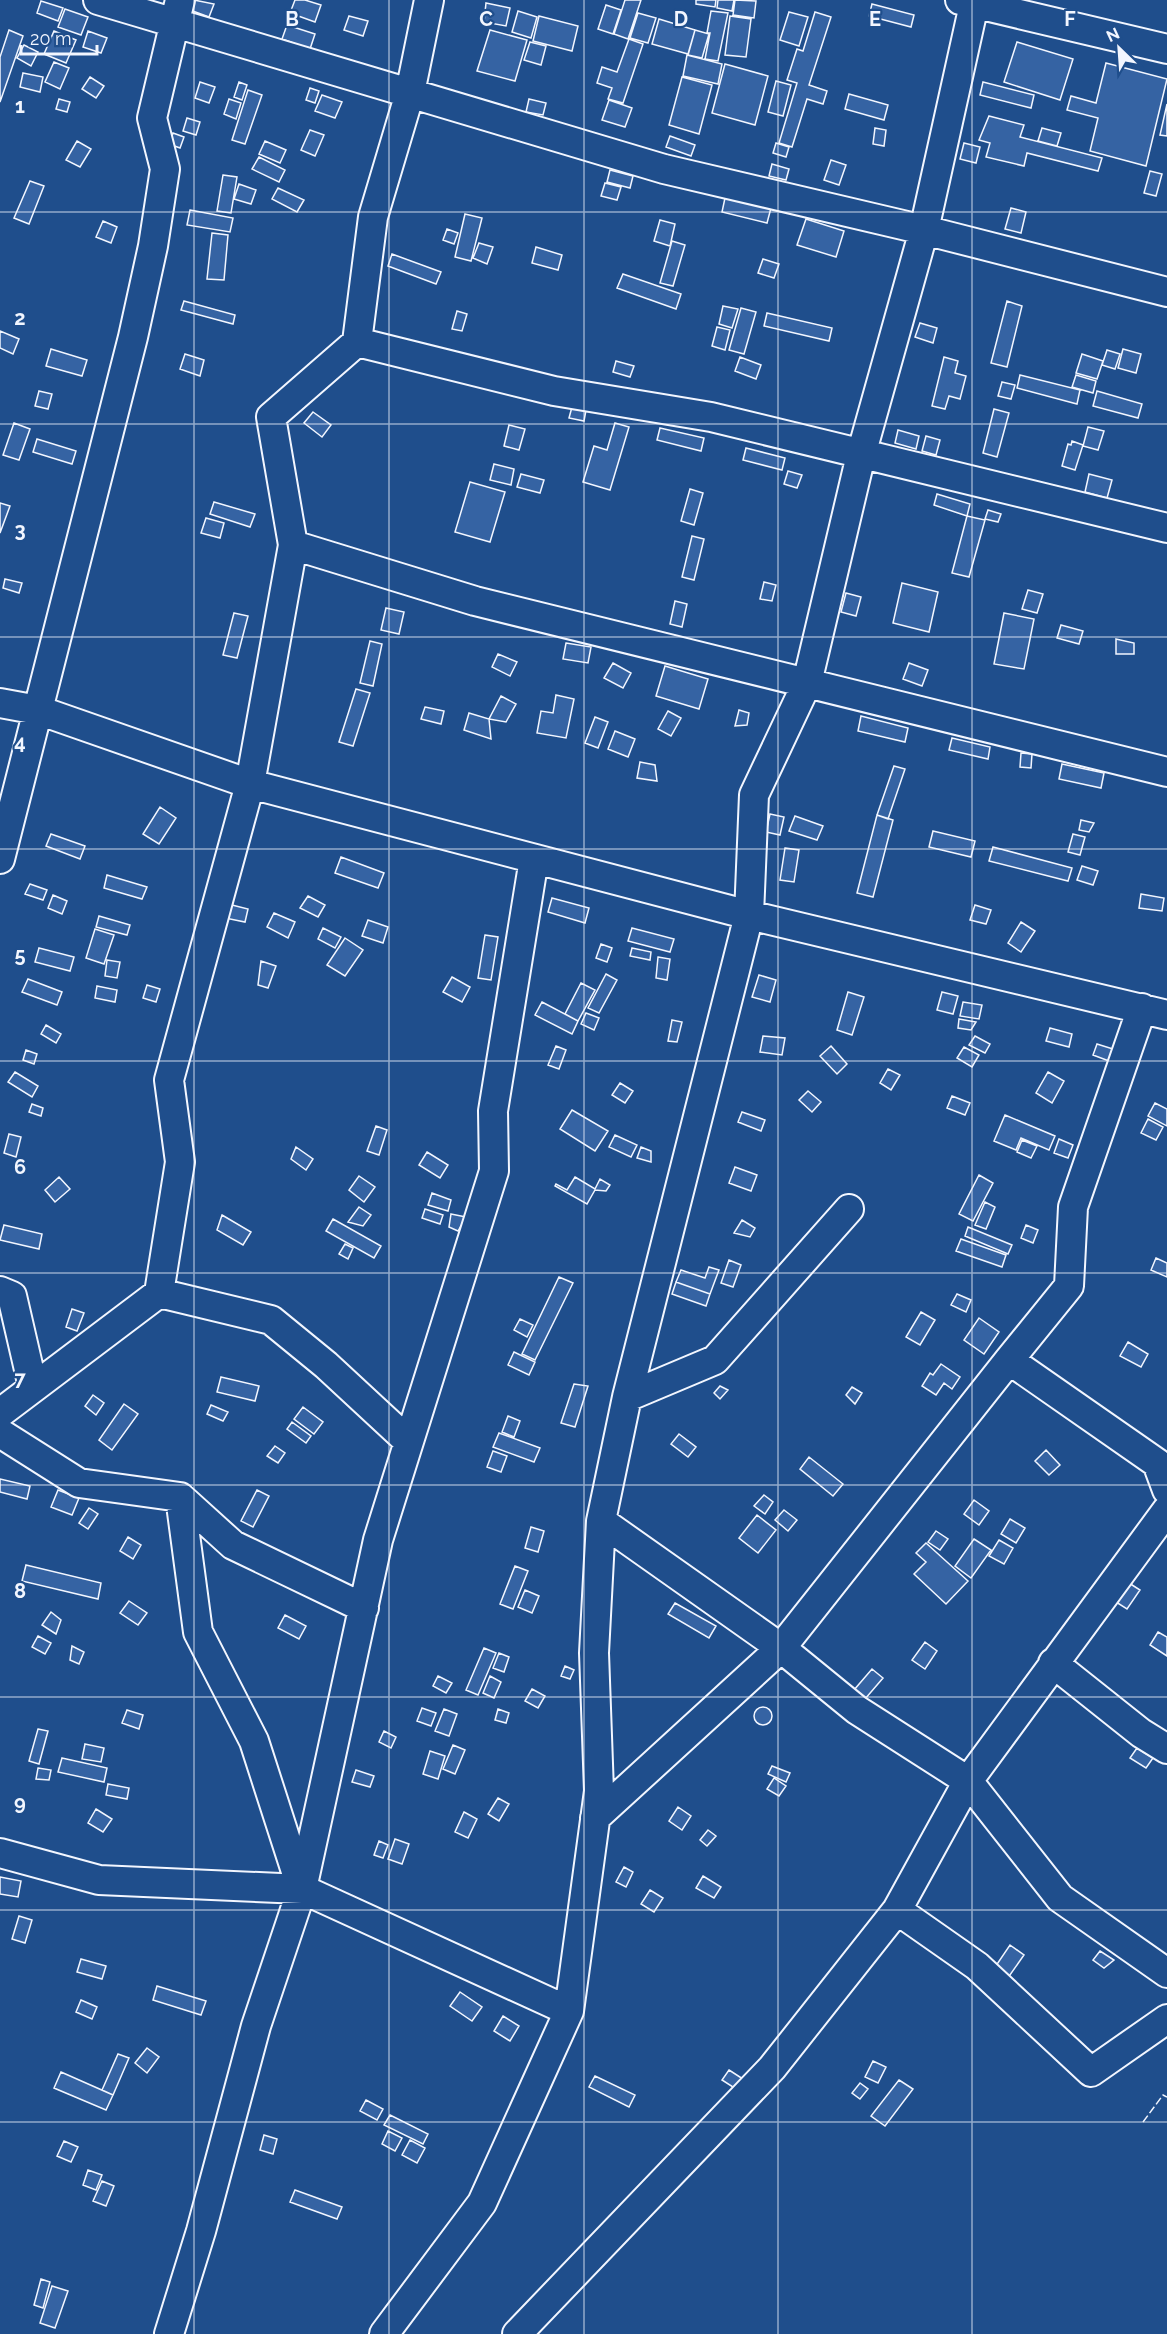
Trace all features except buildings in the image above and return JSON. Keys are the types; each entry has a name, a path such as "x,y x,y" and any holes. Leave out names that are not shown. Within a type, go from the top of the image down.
{"street":[{"path":"98,0 177,11 410,93 664,169 924,230 1167,292"},
{"path":"0,1413 159,1293 180,1162 169,1080 250,784 293,545 271,417 357,342 373,217 410,93 429,0"},
{"path":"384,2334 482,2204 569,2012 599,1791 594,1653 601,1521 627,1397 749,915 754,795 807,683 861,455 924,230 970,1 1167,49"},
{"path":"0,859 133,337 153,246 165,169 152,118 177,11"},
{"path":"357,342 554,391 711,417 1167,528"},
{"path":"293,545 475,601 1167,772"},
{"path":"0,703 38,710 250,784 749,915 1155,1012 1073,1207 1070,1286 1008,1359 781,1648 595,1818"},
{"path":"169,2334 201,2231 256,2026 302,1889 378,1540 495,1171 493,1112 534,859"},
{"path":"627,1397 715,1360 849,1209"},
{"path":"0,1291 12,1296 33,1387"},
{"path":"159,1293 271,1320 326,1365 408,1441"},
{"path":"1008,1359 1157,1463 1167,1490"},
{"path":"0,1433 79,1483 180,1497 233,1545 364,1608"},
{"path":"180,1497 198,1632 254,1741 302,1889"},
{"path":"517,2334 772,2068 897,1910 968,1781 1167,1510"},
{"path":"601,1521 781,1648 857,1710 968,1781 1060,1898 1167,1973"},
{"path":"1053,1664 1142,1733 1167,1749"},
{"path":"0,1853 99,1880 302,1889 569,2012"},
{"path":"897,1910 977,1966 1091,2072 1167,2019"}],"fence":[{"path":"1143,2122 1163,2095 1167,2097"}]}
